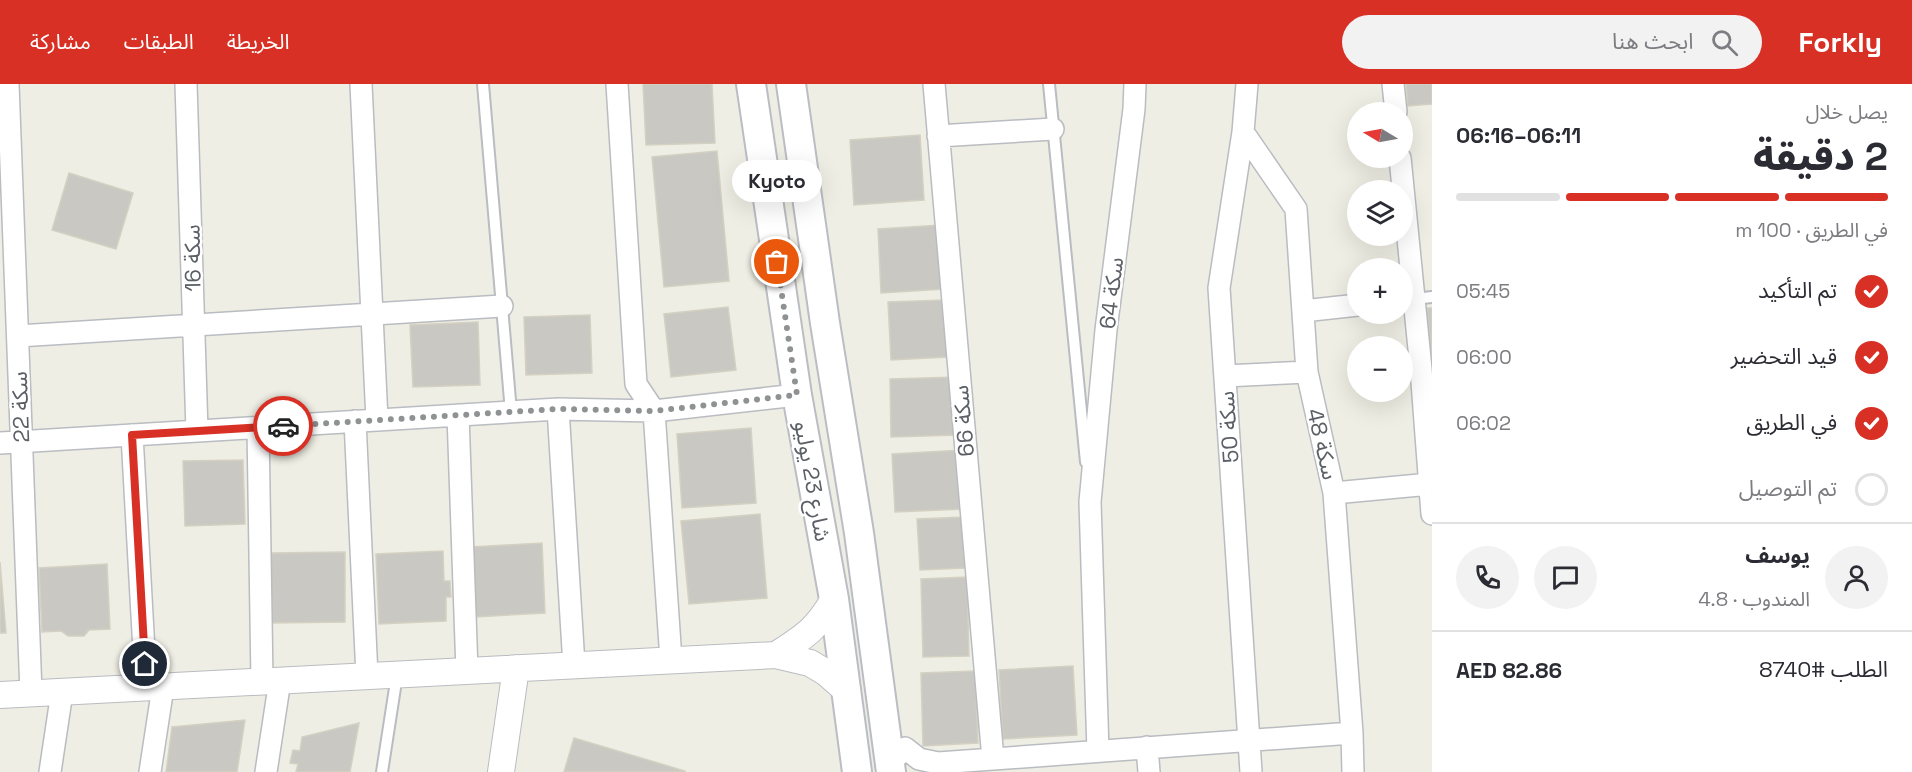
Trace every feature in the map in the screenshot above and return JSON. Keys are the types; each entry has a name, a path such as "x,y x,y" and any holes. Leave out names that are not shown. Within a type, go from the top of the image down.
{"main road":[{"name":"شارع 23 يوليو","path":"751,84 797,395 834,599 857,772"},
{"name":"شارع 23 يوليو","path":"791,84 858,533 890,768"}],"street":[{"name":"سكة 22","path":"8,84 31,693"},
{"name":"سكة 16","path":"186,84 196,431"},
{"path":"361,84 377,420"},
{"path":"617,84 636,384 654,411 671,660"},
{"name":"سكة 66","path":"934,84 993,759"},
{"name":"سكة 64","path":"1098,751 1090,502 1106,330 1134,109 1135,84"},
{"name":"سكة 50","path":"1247,84 1243,132 1219,288 1251,772"},
{"path":"1393,84 1395,102"},
{"path":"939,135 1053,129"},
{"name":"سكة 48","path":"1243,132 1296,209 1307,372 1334,493 1353,772"},
{"path":"1401,168 1416,299 1432,514"},
{"path":"18,336 502,306"},
{"path":"1303,311 1347,307"},
{"path":"1225,376 1307,372"},
{"path":"0,443 558,409 654,411 797,395"},
{"path":"558,409 574,665"},
{"path":"458,415 467,671"},
{"path":"355,421 367,676"},
{"path":"258,427 271,681 266,772"},
{"path":"132,435 155,687 150,772"},
{"path":"1334,493 1430,484"},
{"path":"776,654 808,634 824,616 834,599"},
{"path":"0,695 776,654 810,663 848,691"},
{"path":"501,772 516,668"},
{"path":"50,772 62,692"},
{"path":"890,768 905,748 931,767 993,759 1352,733"},
{"path":"1147,747 1149,772"}],"lane":[{"path":"483,84 511,412"},
{"path":"1049,84 1090,502"},
{"path":"381,772 397,674"}],"building":[{"path":"643,84 712,84 715,143 646,145"},
{"path":"1406,84 1432,84 1432,104 1413,106 1413,102 1408,102"},
{"path":"920,135 924,200 854,205 850,140"},
{"path":"717,151 729,281 664,287 652,157"},
{"path":"69,173 133,193 116,249 52,230"},
{"path":"941,225 945,289 881,293 878,229"},
{"path":"945,300 948,357 891,360 888,302"},
{"path":"728,307 736,370 671,377 664,314"},
{"path":"1427,308 1432,308 1432,372"},
{"path":"590,315 592,373 526,375 524,317"},
{"path":"478,322 480,385 413,387 410,325"},
{"path":"957,377 958,435 891,437 890,379"},
{"path":"751,428 756,503 682,508 677,434"},
{"path":"963,450 965,509 895,512 892,454"},
{"path":"243,460 245,524 185,526 183,461"},
{"path":"760,514 767,598 689,604 681,521"},
{"path":"964,517 966,568 920,570 917,519"},
{"path":"542,543 545,613 475,617 471,547"},
{"path":"443,551 444,581 450,581 451,597 446,597 446,621 379,624 376,554"},
{"path":"345,552 345,622 271,623 270,553"},
{"path":"0,562 6,633 0,633"},
{"path":"107,564 110,629 89,630 84,636 68,636 61,631 42,632 39,568"},
{"path":"967,577 969,656 923,657 921,579"},
{"path":"1073,666 1077,735 1003,739 999,670"},
{"path":"975,671 978,743 923,746 921,673"},
{"path":"245,720 237,772 166,772 172,727"},
{"path":"359,723 350,772 296,772 298,764 290,763 293,750 300,751 302,737"},
{"path":"574,738 685,771 564,772"}],"way so far":[{"path":"283,426 558,409 654,411 797,395 777,262"}],"place":[{"name":"Kyoto","path":"777,262"}],"route":[{"path":"145,664 132,435 283,426"}]}
